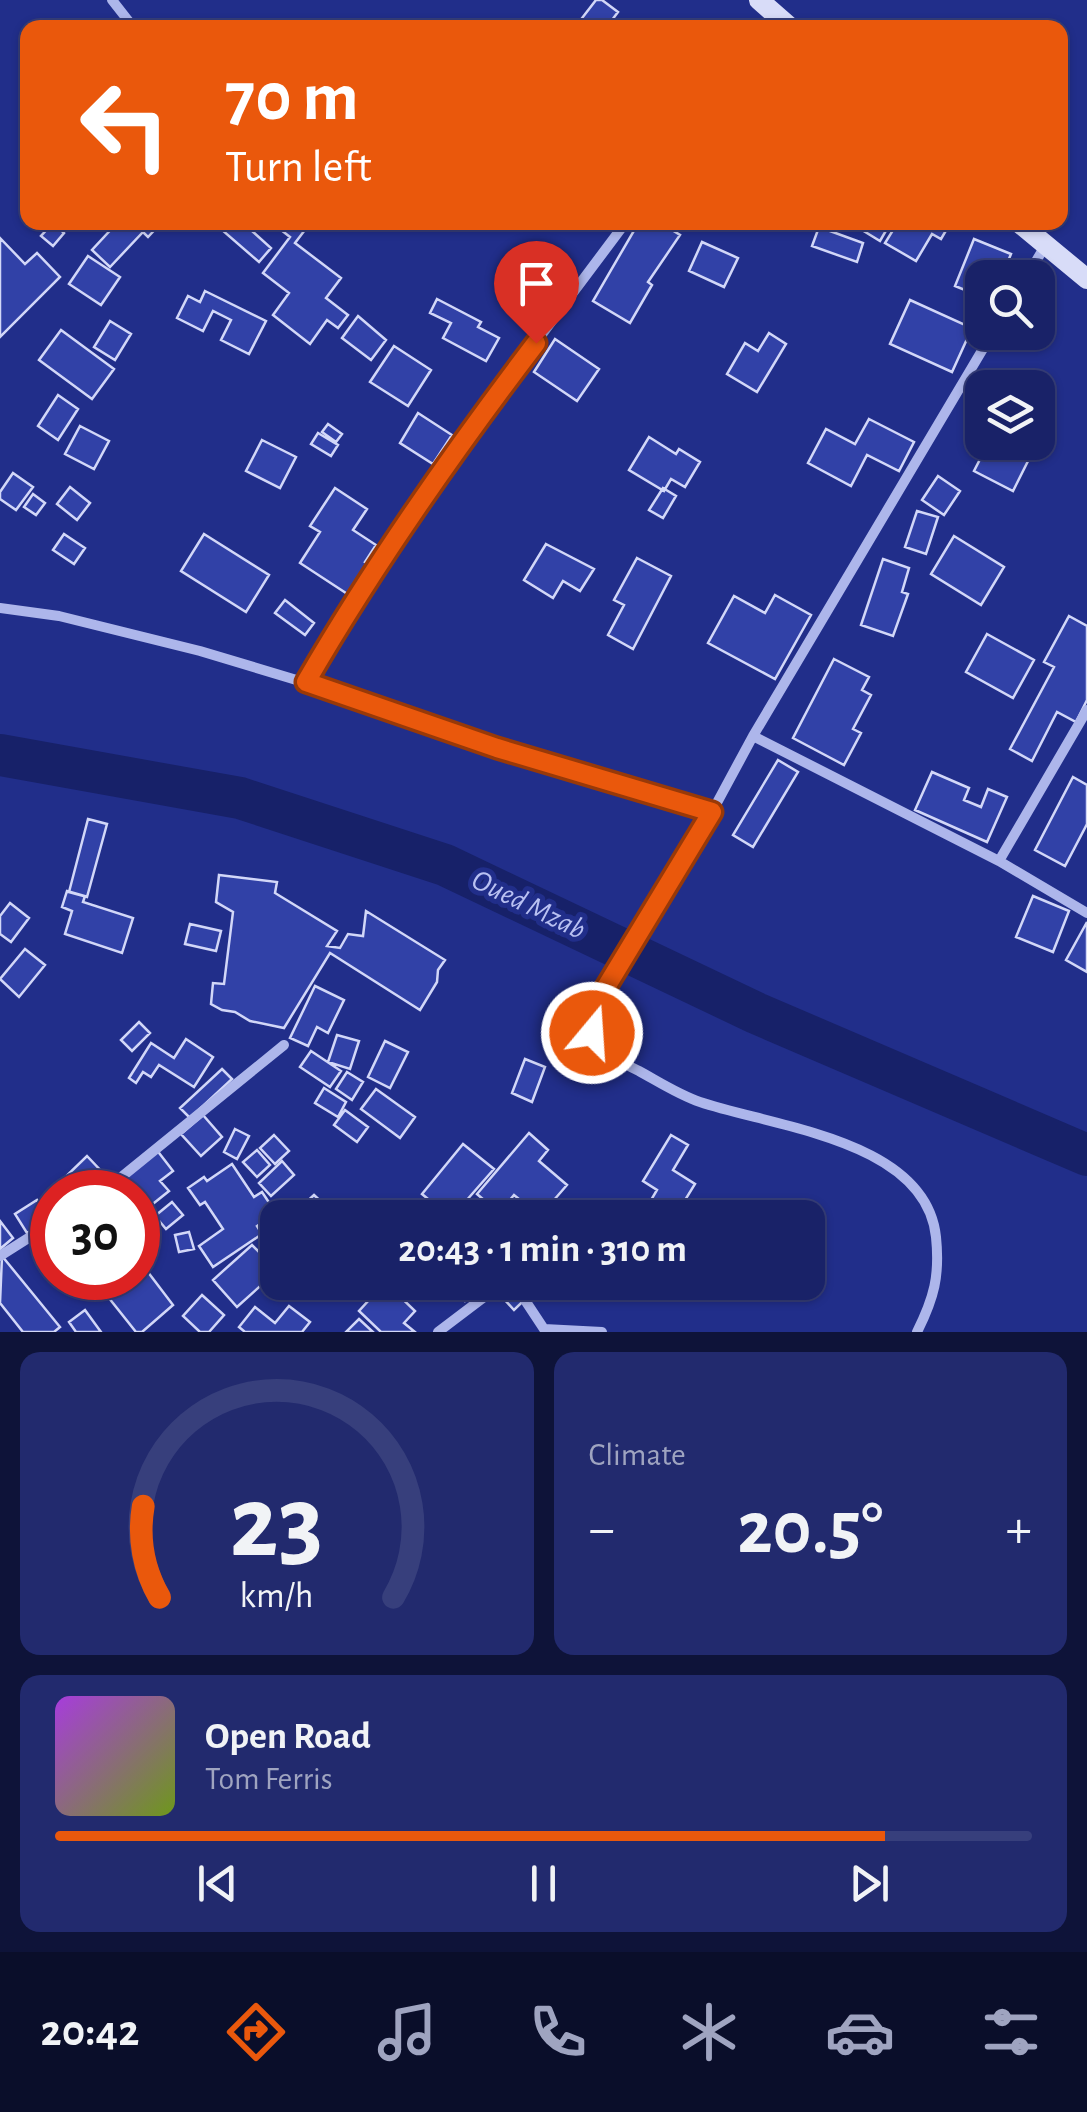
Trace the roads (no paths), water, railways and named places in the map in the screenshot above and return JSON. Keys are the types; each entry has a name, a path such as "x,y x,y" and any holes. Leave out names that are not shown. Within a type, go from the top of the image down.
{"main road":[{"path":"759,0 777,20"},
{"path":"1027,230 1087,279"}],"street":[{"path":"112,0 128,20"},
{"path":"306,682 353,601 422,499 620,230"},
{"path":"1037,260 1045,246"},
{"path":"917,1332 934,1298 938,1260 934,1219 914,1185 889,1164 826,1137 697,1101 609,1056 592,1033 590,1020 594,1007 982,350"},
{"path":"0,608 59,616 145,636 306,682 497,748 712,812"},
{"path":"999,862 1087,710"},
{"path":"753,736 999,862 1087,913"},
{"path":"129,1170 284,1045"},
{"path":"0,1256 30,1238"},
{"path":"438,1332 480,1300"},
{"path":"525,1300 544,1328 602,1332"}],"waterway":[{"name":"Oued Mzab","path":"0,755 240,798 445,865 756,1013 1087,1155"}]}
